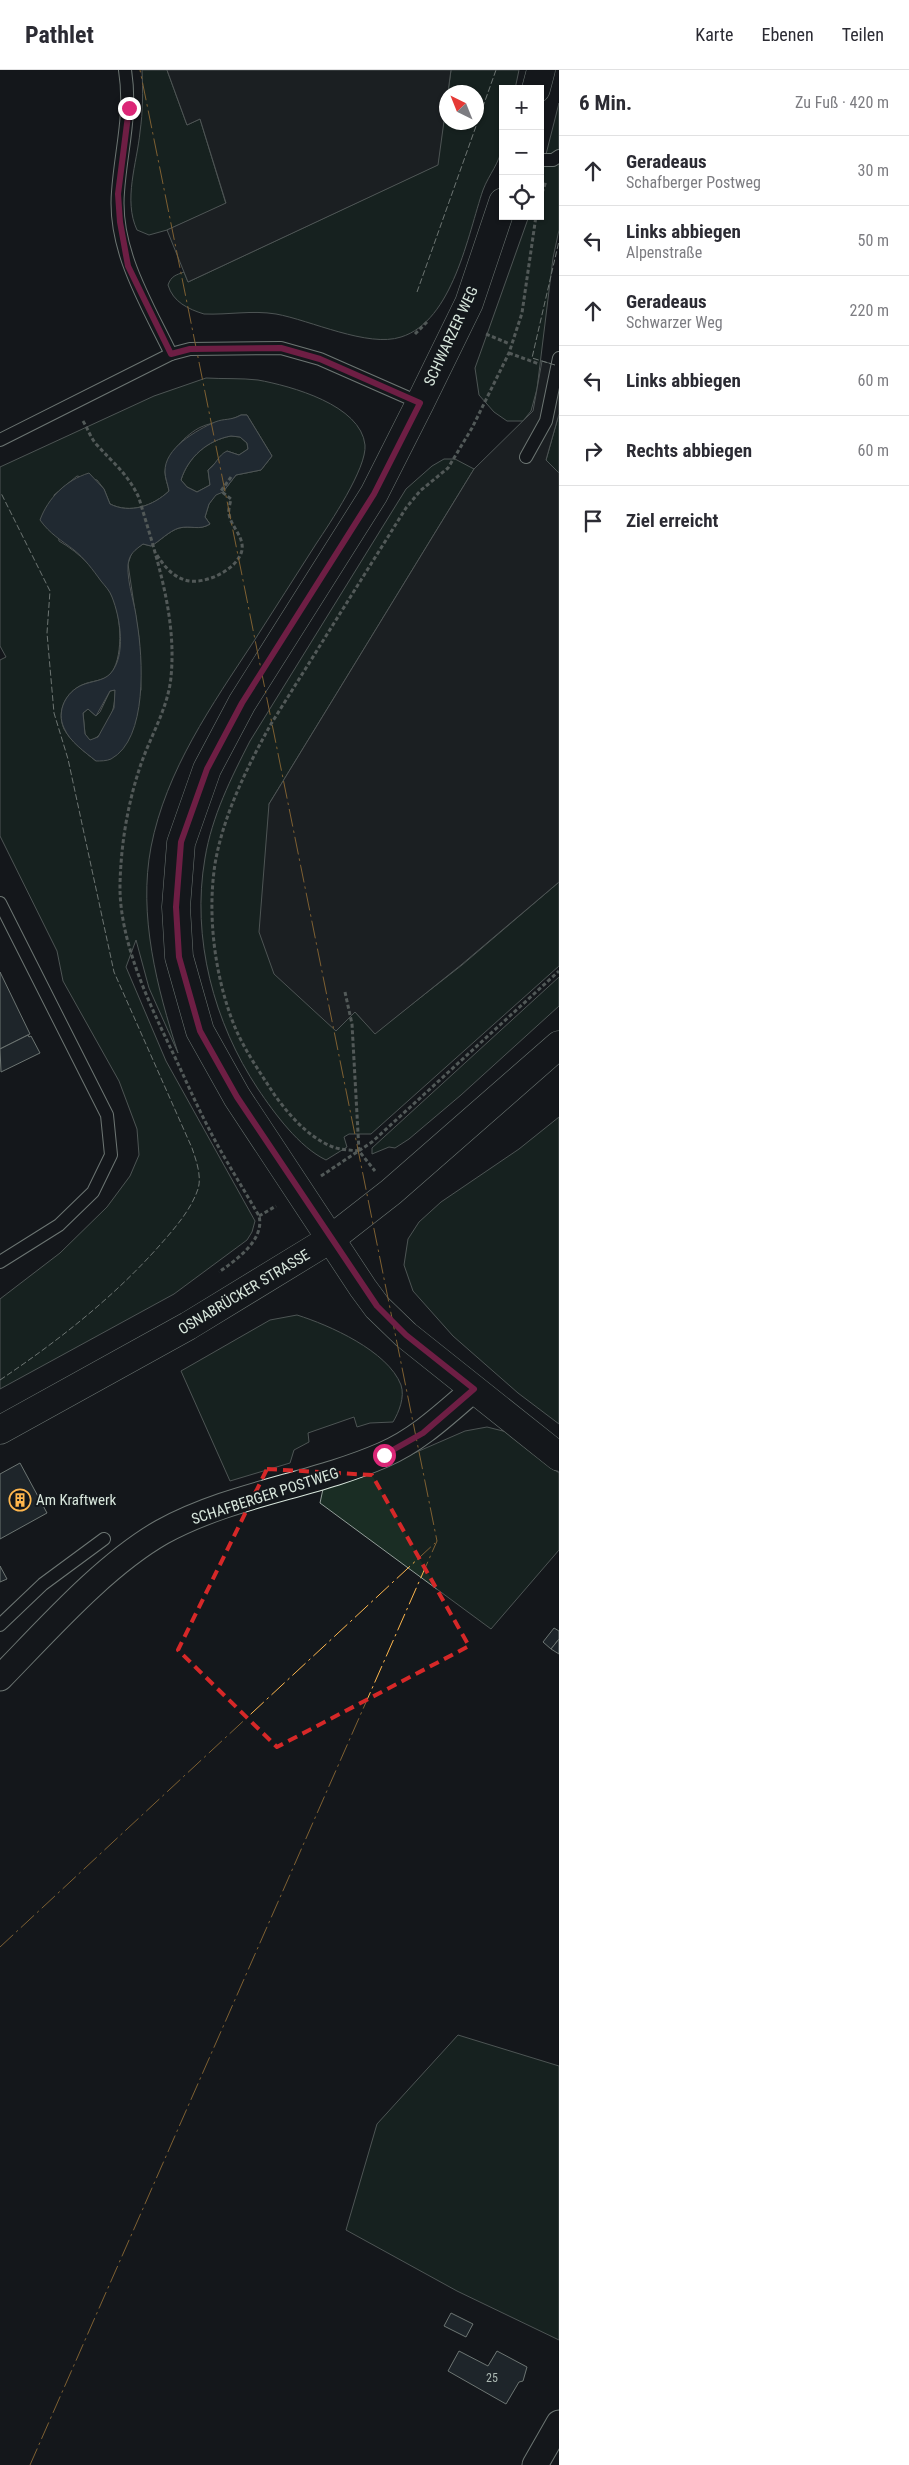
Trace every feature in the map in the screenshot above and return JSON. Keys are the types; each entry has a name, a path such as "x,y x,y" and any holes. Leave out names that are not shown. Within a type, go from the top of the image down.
{"street":[{"path":"537,85 541,70"},
{"name":"SCHWARZER WEG","path":"499,214 469,303 374,494 242,703 207,769 181,842 176,907 179,957 200,1031 237,1097 377,1306 413,1341 559,1457"},
{"name":"OSNABRÜCKER STRASSE","path":"0,1430 188,1326 332,1238 390,1192 559,1045"},
{"name":"SCHAFBERGER POSTWEG","path":"0,1678 118,1561 163,1532 216,1509 337,1472 384,1455 423,1433 474,1389"},
{"path":"535,2465 559,2423"}],"lane":[{"path":"125,70 129,108 118,194 120,222 128,266 171,354"},
{"path":"544,160 553,160 559,156"},
{"path":"0,440 171,354 190,349 281,348 320,359 420,403"},
{"path":"526,457 546,421 557,364"},
{"path":"0,904 107,1116 112,1155 93,1192 59,1225 0,1262"},
{"path":"0,1625 43,1584 104,1539"}],"path":[{"path":"535,220 522,313 509,353 472,428 448,468 420,491 406,508 257,748 220,837 213,892 214,943 225,996 234,1026 278,1100 296,1121 313,1135 334,1147 359,1151 372,1142 559,971"},
{"path":"509,353 557,364"},
{"path":"73,403 96,444 132,482 139,498 156,553 164,566 176,576 187,581 218,576 235,564 242,550 240,536 229,513 231,499 221,491 231,477"},
{"path":"345,992 352,1024 359,1151"},
{"path":"238,1259 257,1236 262,1225 259,1216"}],"highlighted area":[{"path":"267,1469 372,1475 469,1646 277,1747 178,1650"}],"green space":[{"path":"142,70 167,70 187,125 200,119 226,204 167,230 149,235 137,230 131,206 132,181 142,116"},
{"path":"451,70 519,70 516,85 499,85 499,158 483,190 456,274 446,295 434,313 419,328 401,337 372,339 339,332 276,314 258,312 204,314 192,310 173,296 168,285 176,275 184,272 188,282 437,165 442,130 484,130 484,85 449,85"},
{"path":"559,103 559,230 553,258 537,389 531,411 523,421 507,421 494,412 479,395 475,368 528,220 544,220 544,162"},
{"path":"206,378 252,379 272,383 305,393 338,408 361,431 365,445 360,467 338,510 222,689 192,739 179,765 158,819 151,847 148,873 148,925 163,1003 178,1053 149,988 136,940 126,967 166,1061 255,1221 252,1232 247,1240 174,1294 0,1389 0,1299 60,1253 107,1207 130,1176 139,1155 137,1129 119,1081 63,981 57,951 0,836 0,660 6,657 0,646 0,467 154,396","holes":["247,415 272,456 261,470 236,475 223,492 216,494 209,504 205,517 210,524 198,528 179,528 151,546 143,544 132,552 128,564 139,638 141,690 96,761 67,734 62,722 62,709 67,697 76,688 86,683 106,678 112,672 116,664 120,644 119,622 111,594 101,578 82,557 59,541 54,495 77,476 97,480 104,489 110,504 125,508 141,507 149,504 169,491 165,474 166,465 173,452 183,440 195,430 206,425"]},
{"path":"559,414 559,473 546,460"},
{"path":"231,436 240,437 247,443 248,449 239,455 227,451 208,470 210,485 197,492 187,487 181,480 194,457 214,441"},
{"path":"444,459 455,459 474,469 269,804 355,1012 375,1033 462,965 559,882 559,966 371,1134 349,1134 344,1137 347,1147 326,1160 306,1147 280,1119 258,1089 229,1036 218,1008 204,949 201,919 201,888 205,858 217,812 250,741 406,489 432,466"},
{"path":"115,690 110,719 102,732 90,741 85,734 83,713 88,709 96,716 100,712 110,691"},
{"path":"559,977 559,1006 461,1095 409,1139 395,1148 389,1147 372,1154 372,1148"},
{"path":"559,1117 559,1424 518,1393 453,1336 413,1291 404,1265 408,1239 419,1222 441,1202 519,1149"},
{"path":"297,1315 341,1333 384,1361 401,1385 402,1399 399,1409 393,1422 370,1423 357,1427 354,1417 308,1433 309,1442 294,1450 290,1463 230,1481 181,1371 270,1320"},
{"path":"487,1427 507,1432 559,1473 559,1550 491,1629 320,1503 323,1489 389,1464 465,1431"},
{"path":"458,2035 559,2066 559,2340 457,2291 346,2230 377,2124"}],"shaded area":[{"path":"167,70 451,70 449,85 439,85 439,130 443,130 438,165 188,282 167,230 226,203 200,119 187,125"},
{"path":"542,361 559,366 559,414 546,460 559,473 559,882 461,965 375,1034 355,1012 336,1031 274,974 259,932 269,804 474,469 533,411"}],"water":[{"path":"247,415 272,456 261,470 236,475 223,492 216,495 209,504 205,517 210,524 199,528 183,527 175,529 151,546 143,544 131,555 128,572 141,656 140,696 137,716 132,734 123,749 111,759 96,761 70,738 64,728 61,715 64,703 71,692 82,685 104,678 110,674 115,666 119,657 120,636 115,605 110,593 82,557 52,533 40,520 43,512 53,497 65,485 89,473 104,489 110,504 118,507 133,508 156,501 169,491 165,474 166,463 176,448 191,435 208,425","holes":["231,436 240,437 247,443 248,449 239,455 227,451 221,455 208,470 210,485 197,492 187,487 181,480 194,457 214,441","115,690 114,708 98,737 90,740 85,734 83,713 88,709 96,716 110,691"]}],"building":[{"path":"0,972 30,1034 0,1049"},
{"path":"28,1035 29,1037 31,1036 40,1053 1,1072 0,1049"},
{"name":"Am Kraftwerk","path":"20,1463 47,1513 0,1539 0,1474"},
{"path":"0,1566 7,1579 0,1582"},
{"path":"554,1628 559,1631 559,1639 551,1649 543,1642"},
{"path":"559,1639 559,1654 551,1649"},
{"path":"451,2313 473,2324 466,2337 444,2326"},
{"path":"459,2351 488,2366 497,2351 527,2367 523,2381 519,2382 506,2404 448,2371"}],"fence":[{"path":"417,292 496,70"},
{"path":"555,365 532,358 559,241"},
{"path":"0,1380 84,1318 123,1283 171,1232 187,1212 199,1184 198,1168 192,1148 114,972 68,759 54,713 47,633 50,591 1,493"}],"power":[{"path":"30,2465 437,1541 140,70"},
{"path":"0,1947 435,1543"}],"place":[{"name":"Am Kraftwerk","path":"20,1500"}],"route":[{"path":"129,108 118,194 120,222 128,266 171,354 190,349 281,348 320,359 420,403 374,494 242,703 207,769 181,842 176,907 179,957 200,1031 237,1097 377,1306 406,1335 474,1389 423,1433 384,1455"}]}
